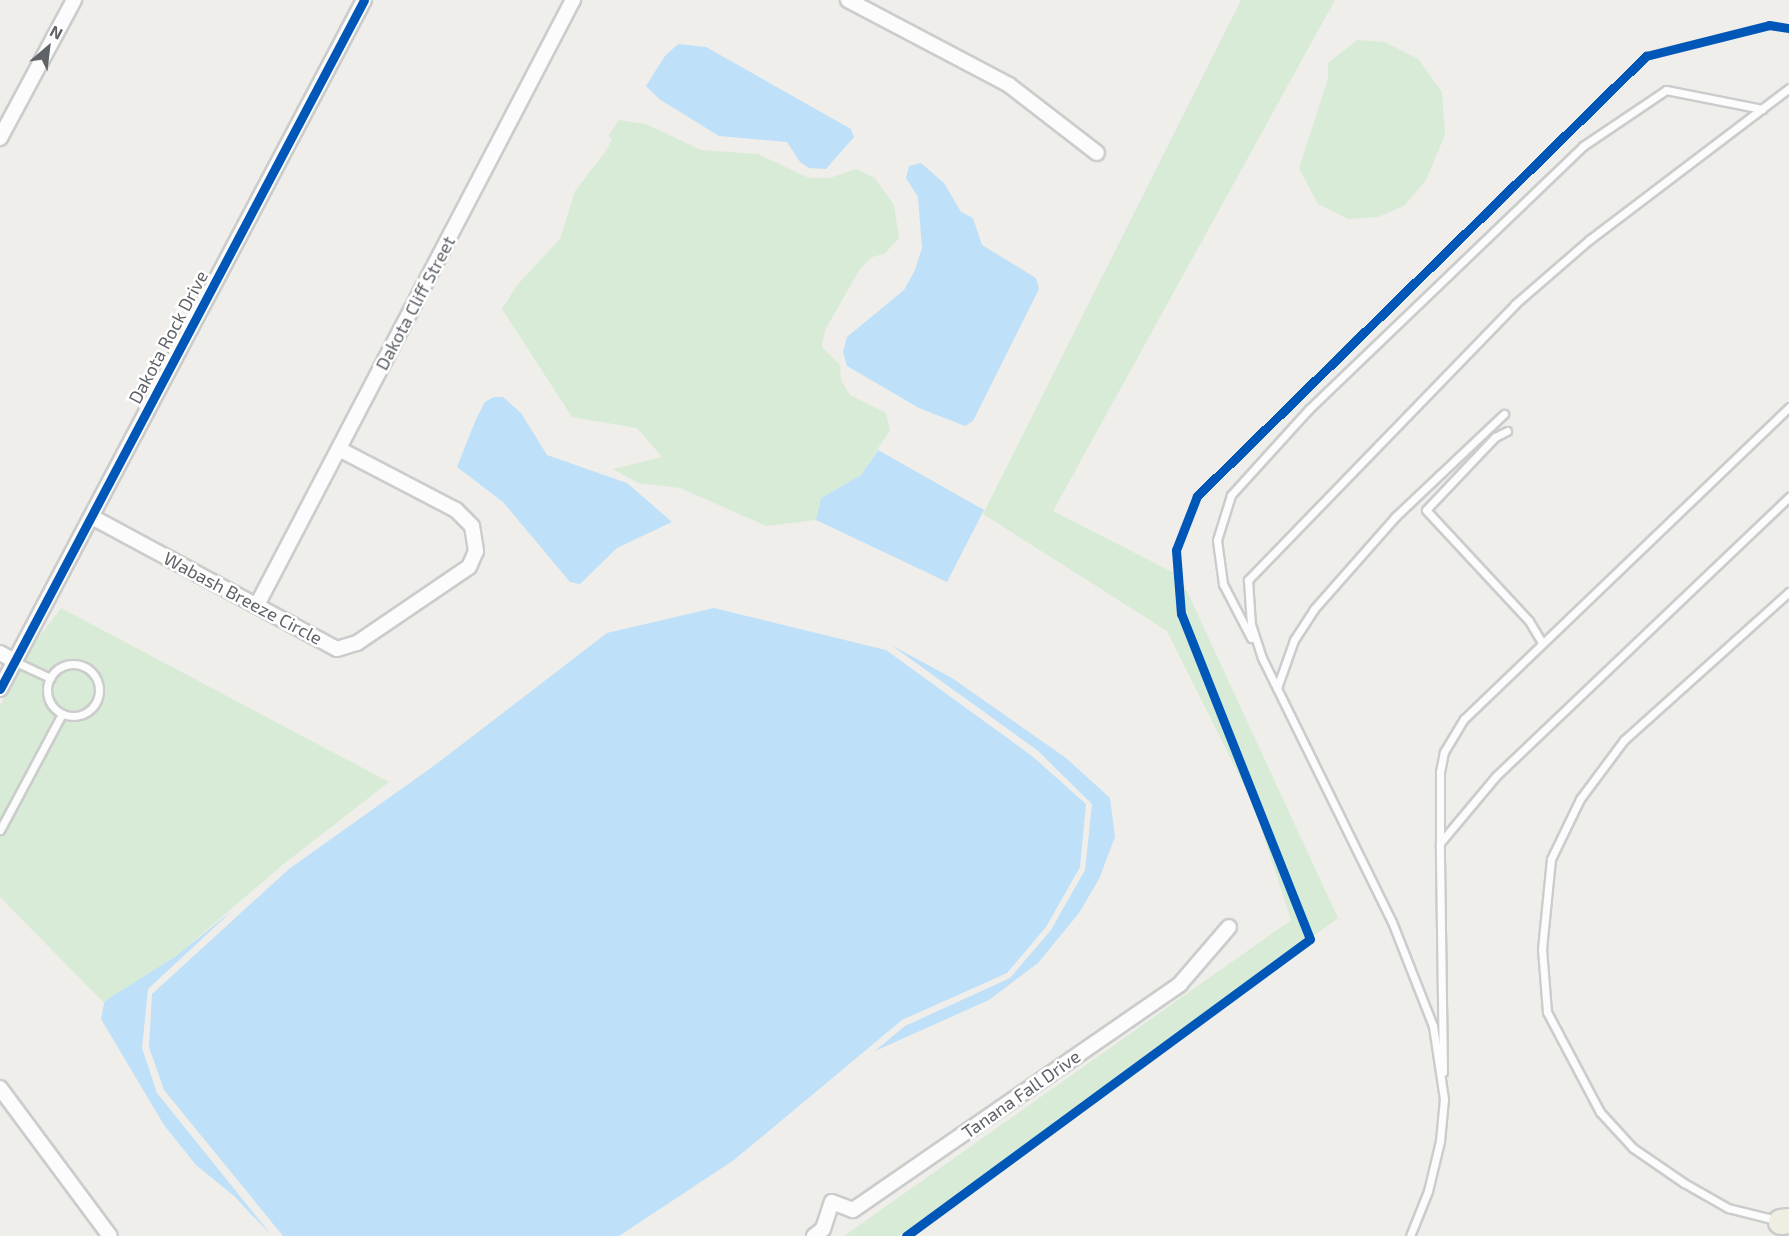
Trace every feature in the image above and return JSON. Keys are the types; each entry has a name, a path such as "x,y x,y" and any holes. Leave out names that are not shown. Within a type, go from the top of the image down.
{"street":[{"path":"0,138 74,0"},
{"name":"Dakota Rock Drive","path":"0,689 364,0"},
{"name":"Dakota Cliff Street","path":"257,605 573,0"},
{"path":"848,0 1009,85 1096,153"},
{"name":"Wabash Breeze Circle","path":"92,517 338,649 357,643 469,567 476,551 472,526 456,510 339,449"},
{"path":"0,654 16,662"},
{"name":"Tanana Fall Drive","path":"814,1236 823,1229 831,1202 854,1210 863,1204 1180,984 1229,927"},
{"path":"0,1088 110,1236"}],"lane":[{"path":"1262,658 1251,625 1248,580 1515,304 1589,240 1789,88"},
{"path":"1444,1100 1433,1026 1392,922 1223,584 1217,540 1231,495 1309,409 1583,146 1666,90 1762,109"},
{"path":"1410,1236 1428,1191 1444,1100 1440,772 1450,742 1486,695 1789,407"},
{"path":"1276,688 1294,640 1314,609 1395,517 1504,414"},
{"path":"1507,431 1495,437 1426,510 1529,621 1542,644"},
{"path":"1440,843 1497,776 1789,497"},
{"path":"1785,1221 1728,1208 1684,1183 1633,1148 1600,1112 1547,1012 1542,949 1551,859 1580,799 1624,740 1789,592"},
{"path":"16,662 50,678"},
{"path":"74,664 90,670 99,685 92,710 76,717 62,714 48,699 50,678 57,669 74,664"},
{"path":"0,830 62,714"}],"green space":[{"path":"1241,0 1335,0 1053,511 1180,576 1338,918 899,1236 844,1236 1291,920 1253,803 1167,631 983,514"},
{"path":"1357,40 1385,42 1418,59 1442,92 1445,135 1426,180 1404,206 1378,217 1348,219 1318,204 1299,168 1328,79 1328,63"},
{"path":"619,120 646,124 701,150 758,154 809,178 830,178 856,169 875,178 894,205 899,238 884,254 872,257 860,269 825,330 822,347 840,365 841,380 850,395 886,413 890,430 861,475 821,498 816,520 766,526 680,488 638,483 613,469 662,457 637,428 572,417 502,309 517,285 560,239 575,191 606,151 612,139 608,136"},
{"path":"61,608 389,782 285,863 176,956 104,1003 0,897 0,705 36,641"}],"water":[{"path":"678,44 706,47 851,129 854,137 826,169 809,168 800,162 787,142 719,136 659,99 646,86 665,56"},
{"path":"921,163 944,183 961,212 973,218 982,245 1036,278 1039,289 973,421 965,426 919,408 847,366 843,352 847,337 904,290 915,270 922,248 918,197 906,178 909,166"},
{"path":"494,397 503,397 521,413 547,455 627,483 672,522 617,548 580,584 570,582 503,502 457,467 476,419 485,402"},
{"path":"878,450 984,510 947,582 816,520 821,498 861,475"},
{"path":"714,608 886,650 1032,756 1086,804 1080,867 1046,927 1007,973 902,1020 734,1160 619,1236 283,1236 164,1090 149,1047 152,994 289,869 435,765 607,633"},
{"path":"891,645 952,678 1066,758 1110,798 1115,837 1099,879 1079,913 1038,963 989,1000 875,1051 905,1026 1010,978 1051,930 1085,870 1092,804 1037,750"},
{"path":"233,910 148,989 142,1048 157,1093 272,1236 234,1196 196,1165 164,1125 101,1019 104,1003 111,997 176,956"}],"cycle path":[{"path":"0,689 364,0"},
{"path":"906,1236 1310,939 1181,614 1176,550 1197,496 1646,56 1769,25 1789,28"}]}
